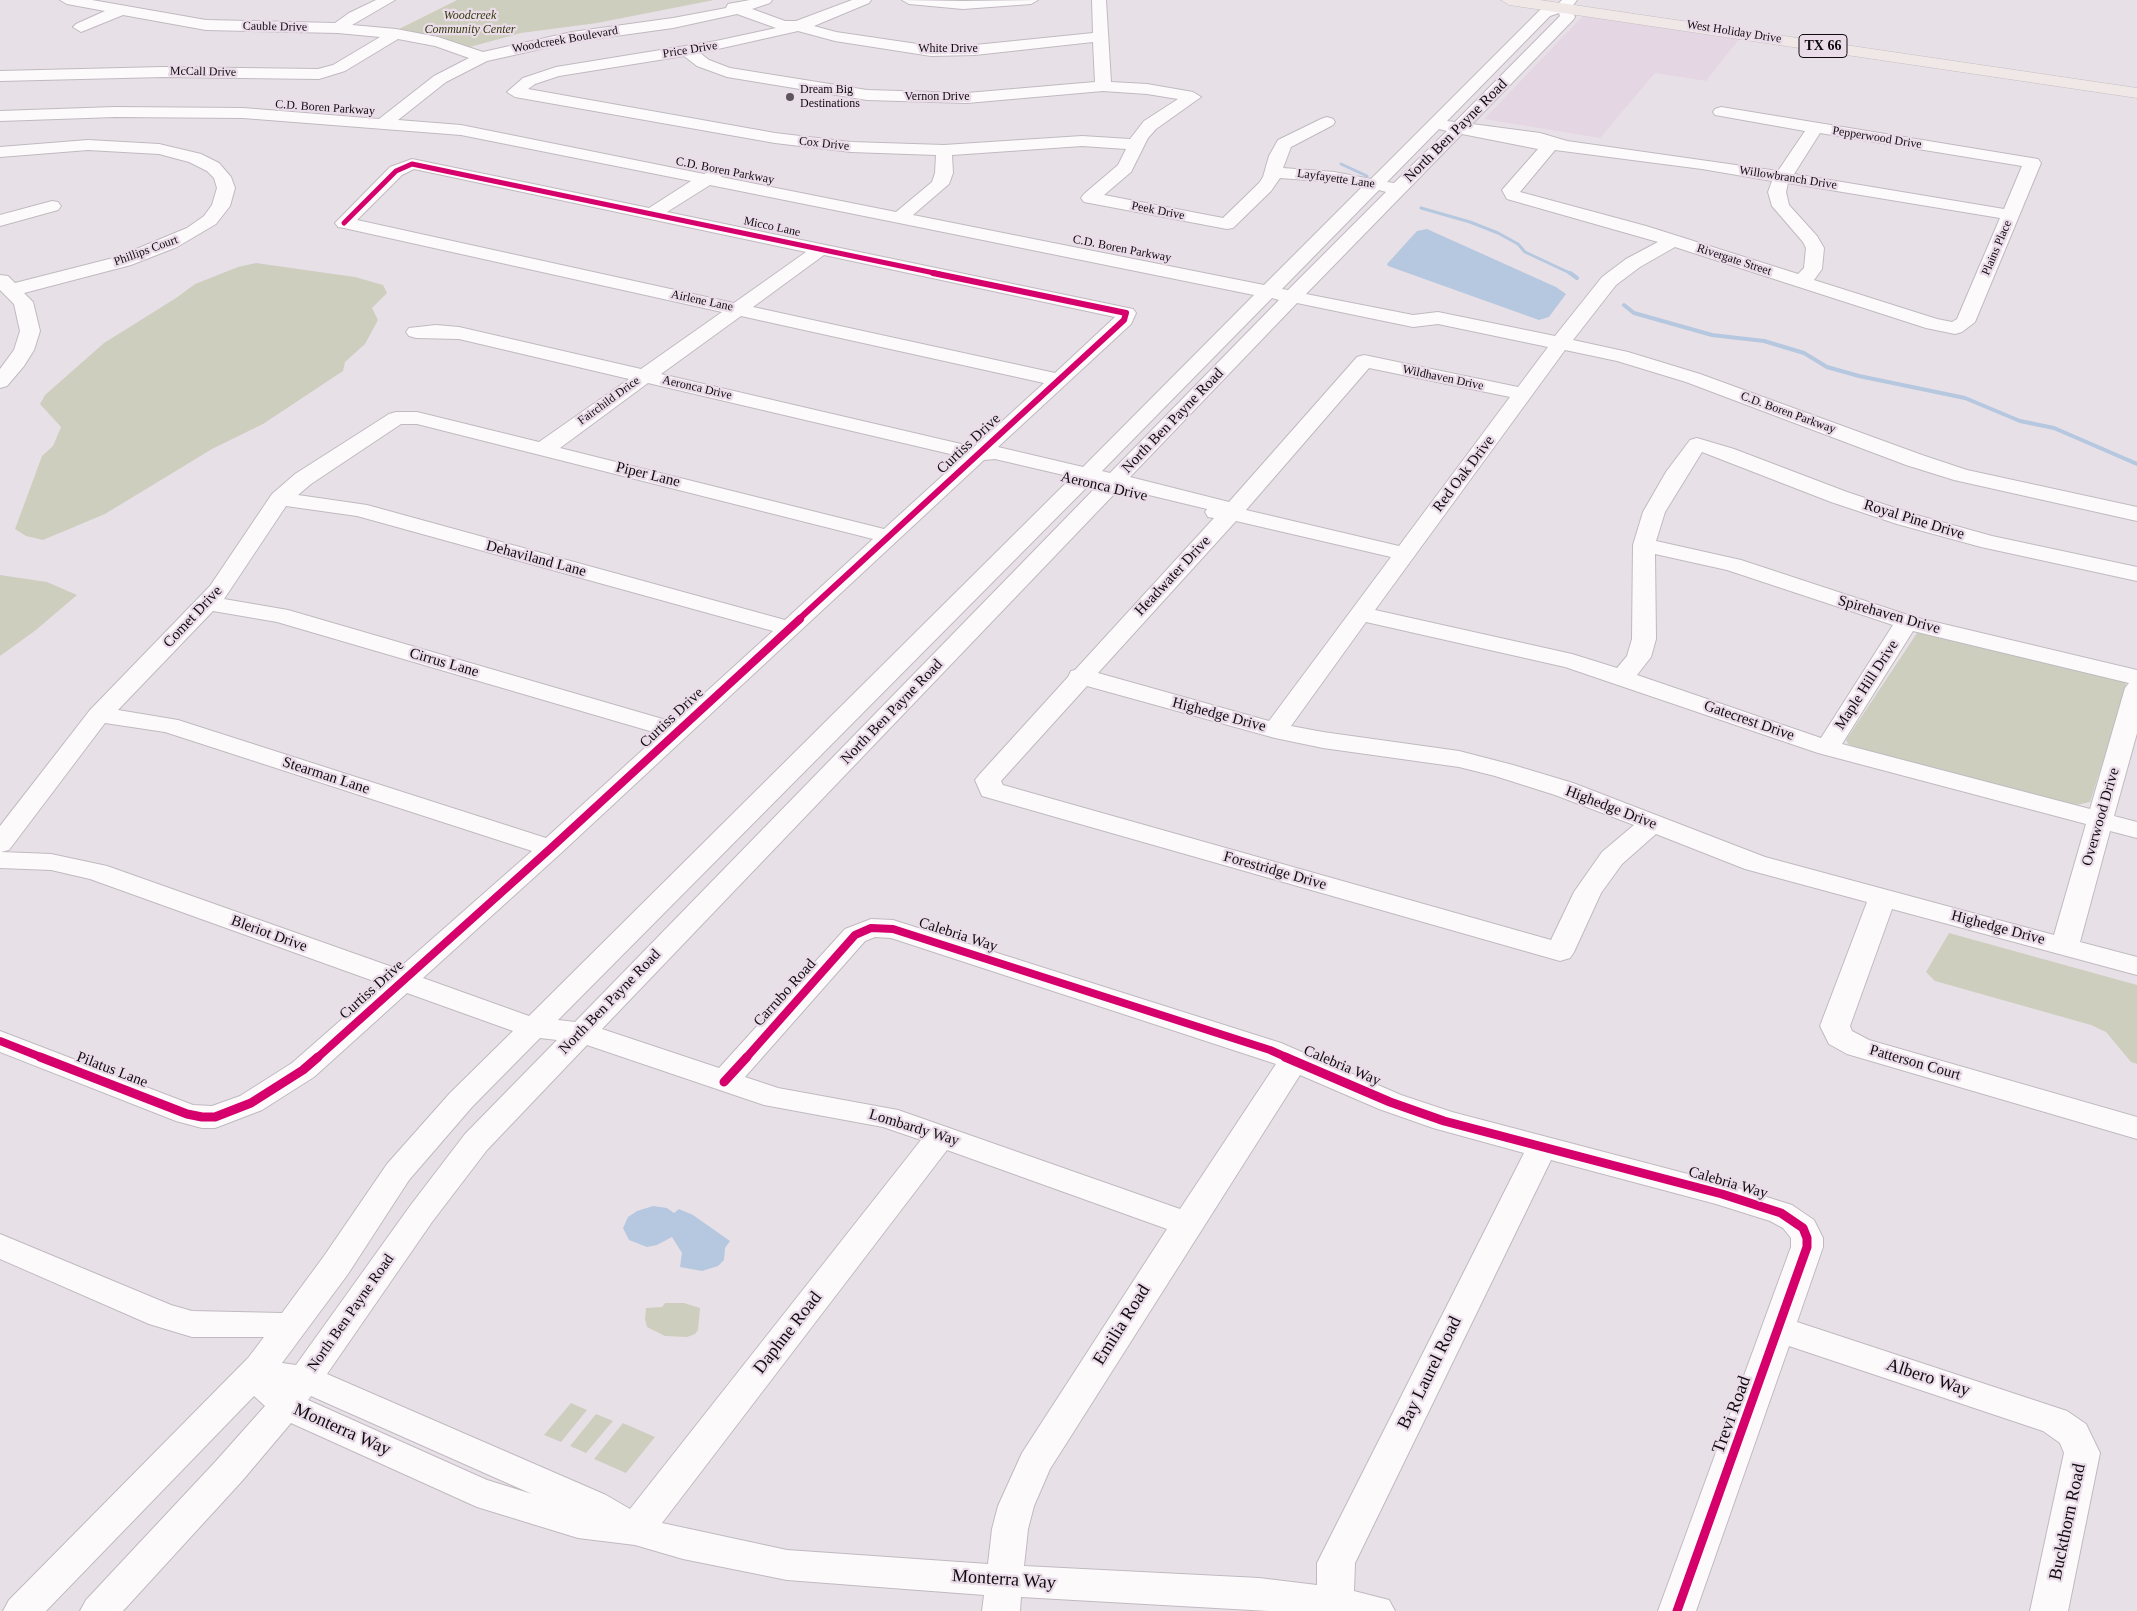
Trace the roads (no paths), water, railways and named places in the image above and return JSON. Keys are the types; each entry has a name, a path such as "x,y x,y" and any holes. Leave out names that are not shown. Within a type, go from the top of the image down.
{"main road":[{"name":"West Holiday Drive","path":"1508,0 1566,3 2137,93"}],"street":[{"name":"Cauble Drive","path":"67,0 212,26 338,28 396,34 438,42 482,57"},
{"path":"338,28 354,16 388,0"},
{"name":"Price Drive","path":"515,92 529,81 556,72 742,41 797,26 864,0"},
{"path":"909,0 963,5 1031,0"},
{"path":"1099,0 1104,86"},
{"name":"White Drive","path":"742,3 783,25 797,26 835,36 901,48 948,52 1101,38"},
{"name":"Woodcreek Boulevard","path":"377,115 482,57 742,3"},
{"name":"North Ben Payne Road","path":"100,1611 229,1471 296,1392 450,1175 476,1142 1098,481 1447,126 1536,50 1568,17 1566,3 1545,13 1512,47 1447,126"},
{"path":"81,27 121,10"},
{"name":"Woodcreek Boulevard","path":"427,70 467,52 527,36 642,23"},
{"name":"McCall Drive","path":"0,76 138,72 319,74 334,71 396,34"},
{"path":"1512,47 1536,50"},
{"name":"Vernon Drive","path":"686,50 703,63 727,72 835,91 884,96 967,98 1104,86 1147,89 1193,97 1150,125 1137,144"},
{"name":"Cox Drive","path":"515,92 797,142 881,149 944,150 1072,141 1137,144"},
{"name":"C.D. Boren Parkway","path":"0,107 123,102 296,105 377,115 708,173 1286,289 1413,321 1438,318 1561,342 1643,361 1914,460 1962,475 2137,514"},
{"name":"C.D. Boren Parkway","path":"0,116 185,112 377,115"},
{"name":"Pepperwood Drive","path":"1721,112 2032,163"},
{"path":"1274,172 1277,156 1284,144 1300,134 1327,122"},
{"name":"Willowbranch Drive","path":"1447,126 1488,136 1556,144 1783,178 2011,215"},
{"path":"1801,282 1813,269 1816,258 1814,248 1811,240 1780,206 1777,192 1783,178 1815,128"},
{"name":"Peek Drive","path":"1137,144 1125,168 1090,198 1226,224 1261,192 1274,172"},
{"name":"Rivergate Street","path":"1556,144 1511,190 1513,195 1584,213 1932,324 1955,328"},
{"name":"Phillips Court","path":"0,152 88,145 159,149 190,156 213,167 222,178 226,188 224,200 216,213 203,225 171,244 124,260 6,285"},
{"path":"906,213 934,191 942,180 944,150"},
{"name":"Plains Place","path":"1955,328 1965,322 2032,163"},
{"name":"Micco Lane","path":"344,223 396,171 412,164 1126,313"},
{"name":"Layfayette Lane","path":"1274,172 1327,176 1387,187"},
{"path":"646,212 708,173"},
{"path":"0,221 52,206"},
{"name":"Airlene Lane","path":"344,223 1059,380"},
{"name":"Red Oak Drive","path":"1275,730 1561,342 1609,280 1633,263 1673,241"},
{"name":"Fairchild Drice","path":"544,449 821,249"},
{"path":"0,382 17,362 30,331 23,302 6,285"},
{"name":"Curtiss Drive","path":"215,1117 251,1103 303,1070 551,848 890,537 1124,320 1126,313"},
{"name":"Aeronca Drive","path":"416,332 459,333 978,454 988,460 1098,481 1208,512 1231,513 1405,554"},
{"name":"Wildhaven Drive","path":"1364,361 1523,394"},
{"name":"Headwater Drive","path":"991,790 988,780 1080,676 1231,513 1364,361"},
{"name":"Piper Lane","path":"405,417 544,449 890,537"},
{"name":"Comet Drive","path":"0,844 99,715 208,603 228,579 280,499 303,479 388,422 405,417"},
{"name":"Royal Pine Drive","path":"1644,545 1654,512 1676,472 1697,444 1727,453 1839,497 1905,519 1989,542 2137,574"},
{"name":"North Ben Payne Road","path":"22,1611 253,1374 290,1328 336,1265 398,1172 461,1100 1098,481"},
{"name":"Dehaviland Lane","path":"280,499 359,510 789,628"},
{"path":"1623,677 1639,657 1644,638 1644,545"},
{"name":"Spirehaven Drive","path":"1644,545 1733,565 1908,622 2137,677"},
{"name":"Cirrus Lane","path":"208,603 280,615 678,731"},
{"name":"Gatecrest Drive","path":"1361,614 1532,651 1623,677 1827,748 2137,830"},
{"name":"Maple Hill Drive","path":"1827,748 1908,622"},
{"name":"Highedge Drive","path":"1080,676 1275,730 1323,740 1460,759 1564,789 1755,863 2137,966"},
{"name":"Overwood Drive","path":"2065,946 2137,688"},
{"name":"Stearman Lane","path":"99,715 169,725 551,848"},
{"name":"Forestridge Drive","path":"991,790 1560,952 1588,892 1612,858 1652,824"},
{"name":"Bleriot Drive","path":"0,860 51,862 97,872 534,1028 580,1032"},
{"name":"Patterson Court","path":"1883,897 1834,1026 1839,1037 1858,1047 2137,1128"},
{"name":"Calebria Way","path":"871,928 893,929 1252,1044 1418,1112 1722,1194 1781,1213 1803,1228"},
{"name":"Carrubo Road","path":"724,1082 856,935 871,928"},
{"name":"Lombardy Way","path":"580,1032 724,1082 783,1100 887,1117 1187,1224"},
{"name":"Pilatus Lane","path":"0,1041 187,1114 215,1117"},
{"name":"Emilia Road","path":"1002,1596 1010,1529 1023,1488 1035,1464 1187,1224 1294,1060"},
{"name":"Daphne Road","path":"635,1530 941,1136"},
{"name":"Bay Laurel Road","path":"1335,1603 1336,1563 1542,1147"},
{"name":"Trevi Road","path":"1677,1611 1807,1247 1807,1238 1803,1228"},
{"path":"0,1246 161,1315 192,1324 275,1324 290,1328"},
{"name":"Albero Way","path":"1778,1328 2054,1421 2074,1434"},
{"name":"Monterra Way","path":"253,1374 296,1392 477,1492 578,1523 635,1530 684,1544 787,1565 1002,1596 1259,1594 1335,1603 1376,1611"},
{"name":"Buckthorn Road","path":"2049,1611 2082,1453 2074,1434"}],"water":[{"path":"1427,229 1556,287 1566,294 1549,317 1539,320 1388,266 1387,264 1417,231"},
{"path":"653,1206 667,1208 674,1213 679,1209 693,1215 730,1241 725,1248 724,1260 718,1266 702,1271 680,1267 682,1253 672,1237 657,1245 647,1247 629,1240 623,1228 628,1217 637,1211"}],"waterway":[{"path":"1341,164 1367,176"},
{"path":"1421,208 1470,222 1498,233 1518,244 1525,252 1570,273"},
{"path":"1570,273 1577,278"},
{"path":"1624,305 1634,313 1712,335 1764,341 1804,353 1827,367 1859,376 1965,398 2020,421 2054,428 2137,464"}],"place":[{"name":"Dream Big Destinations","path":"790,97"}],"park label":[{"name":"Woodcreek Community Center","path":"470,23"}]}
